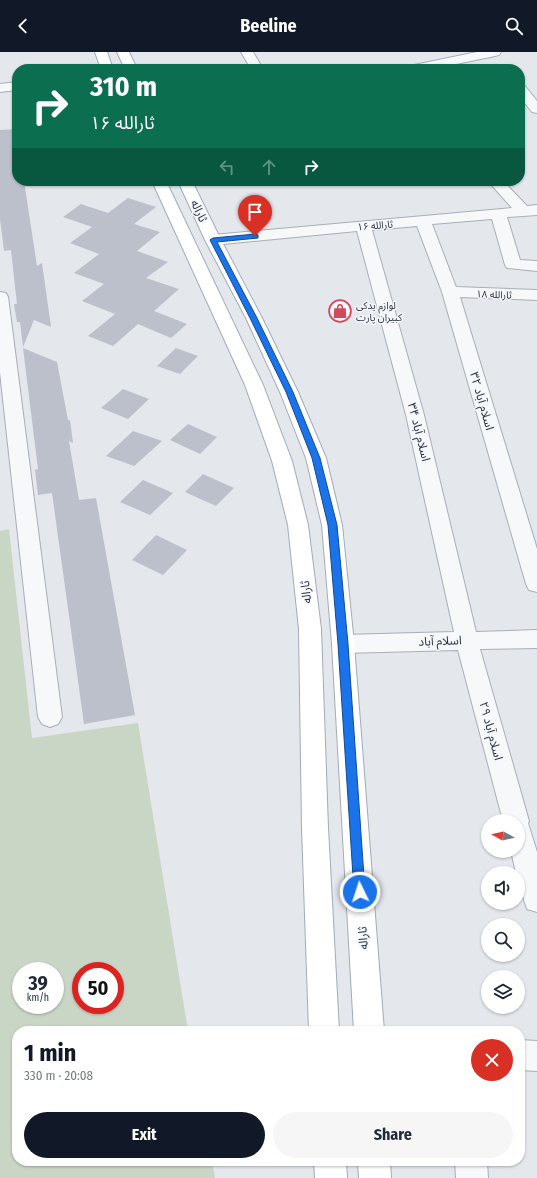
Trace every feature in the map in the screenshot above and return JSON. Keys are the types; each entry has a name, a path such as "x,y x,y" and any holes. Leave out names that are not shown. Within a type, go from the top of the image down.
{"main road":[{"path":"101,52 105,64"},
{"path":"123,52 129,64"},
{"name":"ثاراله","path":"161,186 254,385 282,461 298,524 310,629 315,828 324,1026"},
{"name":"ثاراله","path":"187,186 213,240 254,318 289,392 316,458 332,525 343,644 369,1026"},
{"path":"226,323 254,318"},
{"path":"330,1166 331,1178"},
{"path":"374,1166 375,1178"}],"street":[{"path":"247,52 254,64"},
{"path":"451,64 496,58"},
{"path":"0,88 12,87"},
{"path":"525,95 537,109"},
{"path":"501,186 530,210"},
{"name":"ثارالله ۱۶","path":"213,240 530,210"},
{"path":"498,213 513,265 537,266"},
{"name":"اسلام آباد ۳۲","path":"423,220 450,292 537,584"},
{"name":"اسلام آباد ۳۴","path":"363,226 416,415 467,641"},
{"name":"ثارالله ۱۸","path":"450,292 537,295"},
{"path":"0,300 50,717"},
{"name":"اسلام آباد","path":"343,644 537,639"},
{"name":"اسلام آباد ۲۹","path":"467,641 514,814"},
{"path":"525,856 537,900"},
{"path":"525,1055 537,1056"},
{"path":"471,1166 472,1178"}],"green space":[{"path":"9,529 32,738 138,723 187,1026 12,1026 12,1166 213,1166 215,1178 0,1178 0,531"}],"building":[{"path":"12,129 12,186 25,186 37,266 42,263 51,327 34,320 23,347 20,322 17,322 14,304 17,304 11,250 4,251 0,219 0,130"},
{"path":"128,198 156,207 134,224 160,232 137,251 168,262 146,278 179,289 154,311 187,324 171,338 138,324 113,346 88,336 115,314 82,301 104,284 74,273 99,254 70,243 92,227 63,217 81,204 108,213"},
{"path":"23,348 57,362 68,420 70,420 73,443 69,441 79,500 96,498 135,715 84,724 52,493 38,495 35,470 38,469"},
{"path":"176,348 198,356 180,374 157,366"},
{"path":"123,389 149,399 128,419 101,408"},
{"path":"188,424 217,437 200,454 170,440"},
{"path":"133,431 162,441 134,466 106,456"},
{"path":"203,474 234,488 216,506 185,492"},
{"path":"143,480 173,493 150,515 120,502"},
{"path":"156,535 187,550 163,575 132,560"}],"place":[{"name":"لوازم یدکی کبیران پارت","path":"340,311"}],"route":[{"path":"255,236 213,240 254,318 289,392 316,458 332,525 343,644 360,892"}]}
